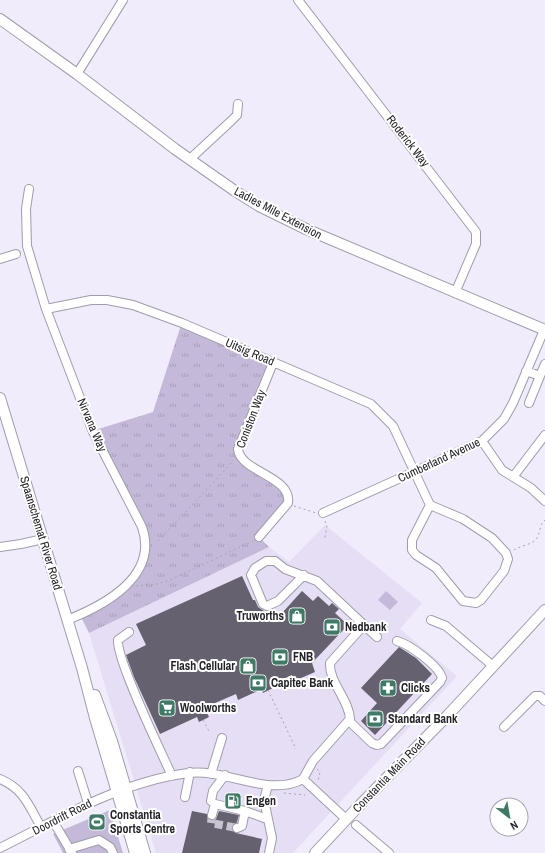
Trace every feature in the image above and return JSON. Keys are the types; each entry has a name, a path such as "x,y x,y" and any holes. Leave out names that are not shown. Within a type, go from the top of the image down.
{"main road":[{"name":"Ladies Mile Extension","path":"0,20 77,74 234,191 281,217 544,330"},
{"name":"Spaanschemat River Road","path":"0,398 67,620 121,791 145,853"},
{"name":"Constantia Main Road","path":"318,852 346,819 448,715 545,610"},
{"name":"Spaanschemat River Road","path":"121,791 135,853"}],"street":[{"path":"77,74 123,0"},
{"name":"Roderick Way","path":"298,0 476,232 476,244 455,292"},
{"path":"190,159 237,115 238,104"},
{"name":"Nirvana Way","path":"29,189 26,209 27,246 46,309 93,432 145,536 146,543 145,557 142,564 128,584 100,605 67,620"},
{"path":"0,259 16,254"},
{"name":"Uitsig Road","path":"46,309 91,300 119,301 182,324 371,404 394,426 430,505"},
{"name":"Cumberland Avenue","path":"323,513 482,441 504,419 513,403 544,330"},
{"name":"Coniston Way","path":"273,363 238,446 238,452 242,459 285,490 289,498 288,503"},
{"path":"529,403 545,364"},
{"path":"526,371 540,376"},
{"path":"513,477 545,435"},
{"path":"482,441 497,465 531,488 545,501"},
{"path":"259,537 288,503"},
{"path":"430,505 472,524 492,538 506,553 508,564 481,600 471,603 462,601 436,568 416,555 412,550 412,540 430,505"},
{"path":"0,547 43,539"},
{"path":"304,575 278,602 267,606 263,604 251,575 255,568 271,560 285,569 304,575 317,581 377,637"},
{"path":"431,620 446,626 493,666"},
{"path":"346,819 303,780 313,762 349,721 349,710 331,671 330,663 364,625"},
{"path":"129,632 118,640 118,646 127,673 172,776"},
{"path":"349,721 372,743 377,745 381,744 440,682 442,678 437,670 410,647 397,642"},
{"path":"504,727 535,696 540,696 545,701"},
{"path":"211,774 222,738"},
{"path":"78,771 88,803"},
{"path":"185,797 190,772"},
{"name":"Doordrift Road","path":"0,848 88,803 121,791 172,776 190,772 225,775 283,786 303,780"},
{"path":"225,775 213,791 211,801 215,804 245,811 267,819"},
{"path":"0,779 10,783 21,792 41,827"},
{"path":"268,784 264,800 272,838 269,853"},
{"path":"212,816 215,804"},
{"path":"237,828 242,826 245,811"},
{"path":"53,821 71,851 100,840 110,846 113,853"},
{"path":"356,825 389,853"}],"path":[{"path":"158,541 227,468 238,452"},
{"path":"288,503 312,513 323,513"},
{"path":"506,553 522,545 533,542 537,538 539,528 545,520"},
{"path":"326,538 327,526"},
{"path":"128,584 149,585 170,580 242,547 259,537"},
{"path":"268,690 296,749"},
{"path":"203,720 210,734"},
{"path":"317,768 320,772 318,780"},
{"path":"279,792 305,795"}],"shaded area":[{"path":"325,525 422,603 400,629 457,676 293,853 156,853 89,633 269,547 289,562"}],"green space":[{"path":"181,325 273,363 238,453 282,486 289,498 259,537 269,547 89,633 80,615 90,611 137,571 145,543 92,431 153,412"},
{"path":"386,591 398,602 390,610 378,600"},
{"name":"Constantia Sports Centre","path":"110,810 123,853 63,853 53,834"}],"building":[{"path":"242,576 253,600 255,600 258,607 264,611 268,618 283,612 302,591 313,601 318,596 329,606 332,603 339,609 335,613 348,625 312,663 315,672 294,681 292,675 272,684 273,688 263,693 262,689 238,700 236,694 215,703 217,708 207,713 209,717 199,722 197,717 160,734 134,677 126,655 146,645 136,624"},
{"path":"399,647 416,658 432,674 375,735 361,721 377,703 361,688"},
{"path":"192,811 207,814 208,819 211,820 216,819 219,811 239,815 237,822 232,827 232,830 236,833 262,839 259,853 182,853"}],"tunnel":[{"path":"212,815 211,823 237,828"}],"place":[{"name":"Truworths","path":"297,616"},
{"name":"Nedbank","path":"332,627"},
{"name":"FNB","path":"280,657"},
{"name":"Flash Cellular","path":"248,666"},
{"name":"Capitec Bank","path":"258,683"},
{"name":"Clicks","path":"388,688"},
{"name":"Woolworths","path":"167,708"},
{"name":"Standard Bank","path":"375,719"},
{"name":"Engen","path":"233,801"},
{"name":"Constantia Sports Centre","path":"97,822"}]}
